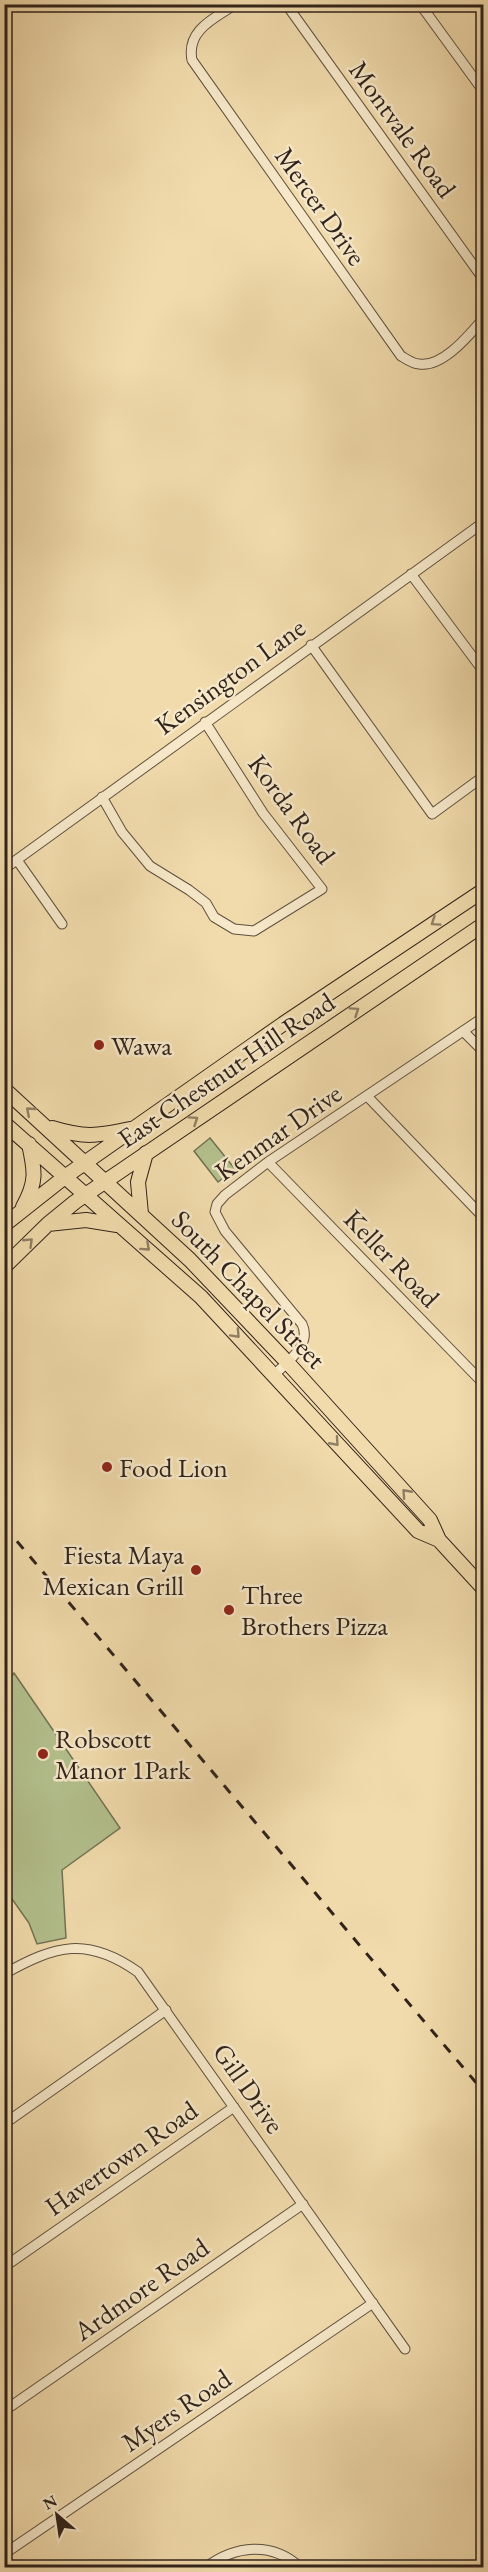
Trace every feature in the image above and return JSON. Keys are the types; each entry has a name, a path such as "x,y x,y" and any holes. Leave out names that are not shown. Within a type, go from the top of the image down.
{"main road":[{"name":"East Chestnut Hill Road","path":"4,1225 66,1176 283,1024 483,890"},
{"name":"East Chestnut Hill Road","path":"4,1267 48,1224 106,1180 483,924"},
{"name":"South Chapel Street","path":"4,1089 87,1162 190,1260 287,1362 430,1520 439,1540 483,1589"},
{"name":"South Chapel Street","path":"4,1123 201,1297 418,1532 439,1540"},
{"path":"46,1126 93,1137 138,1127"},
{"path":"21,1211 32,1189 35,1174 29,1144"},
{"path":"141,1214 138,1182 146,1153"},
{"path":"48,1224 86,1220 122,1226"}],"street":[{"name":"Mercer Drive","path":"236,4 197,32 190,52 192,60 401,356 419,364 437,361 463,342 483,318"},
{"name":"Montvale Road","path":"286,4 483,280"},
{"path":"420,4 483,92"},
{"name":"Kensington Lane","path":"4,869 483,522"},
{"path":"411,574 483,672"},
{"path":"311,645 432,814 483,776"},
{"name":"Korda Road","path":"102,797 122,832 150,866 189,890 206,903 214,916 234,929 254,931 322,889 263,813 205,722"},
{"path":"17,860 62,924"},
{"name":"Kenmar Drive","path":"274,1375 304,1342 305,1331 225,1231 215,1212 217,1204 225,1195 268,1162 483,1017"},
{"path":"463,1031 483,1052"},
{"path":"367,1096 483,1218"},
{"name":"Keller Road","path":"268,1162 483,1384"},
{"name":"Gill Drive","path":"4,1974 38,1955 75,1948 102,1951 138,1972 405,2349"},
{"path":"4,2124 166,2010"},
{"name":"Havertown Road","path":"4,2267 234,2107"},
{"name":"Ardmore Road","path":"4,2411 303,2204"},
{"name":"Myers Road","path":"4,2554 373,2303"},
{"path":"205,2568 231,2552 253,2548 271,2551 290,2558 301,2568"}],"green space":[{"path":"210,1138 235,1169 218,1182 194,1151"},
{"path":"14,1673 120,1828 62,1870 66,1938 37,1944 29,1923 5,1889 4,1687"}],"railway":[{"path":"4,1526 484,2092"}],"place":[{"name":"Wawa","path":"99,1045"},
{"name":"Food Lion","path":"107,1467"},
{"name":"Fiesta Maya Mexican Grill","path":"196,1570"},
{"name":"Three Brothers Pizza","path":"229,1610"},
{"name":"Robscott Manor 1Park","path":"43,1754"}]}
